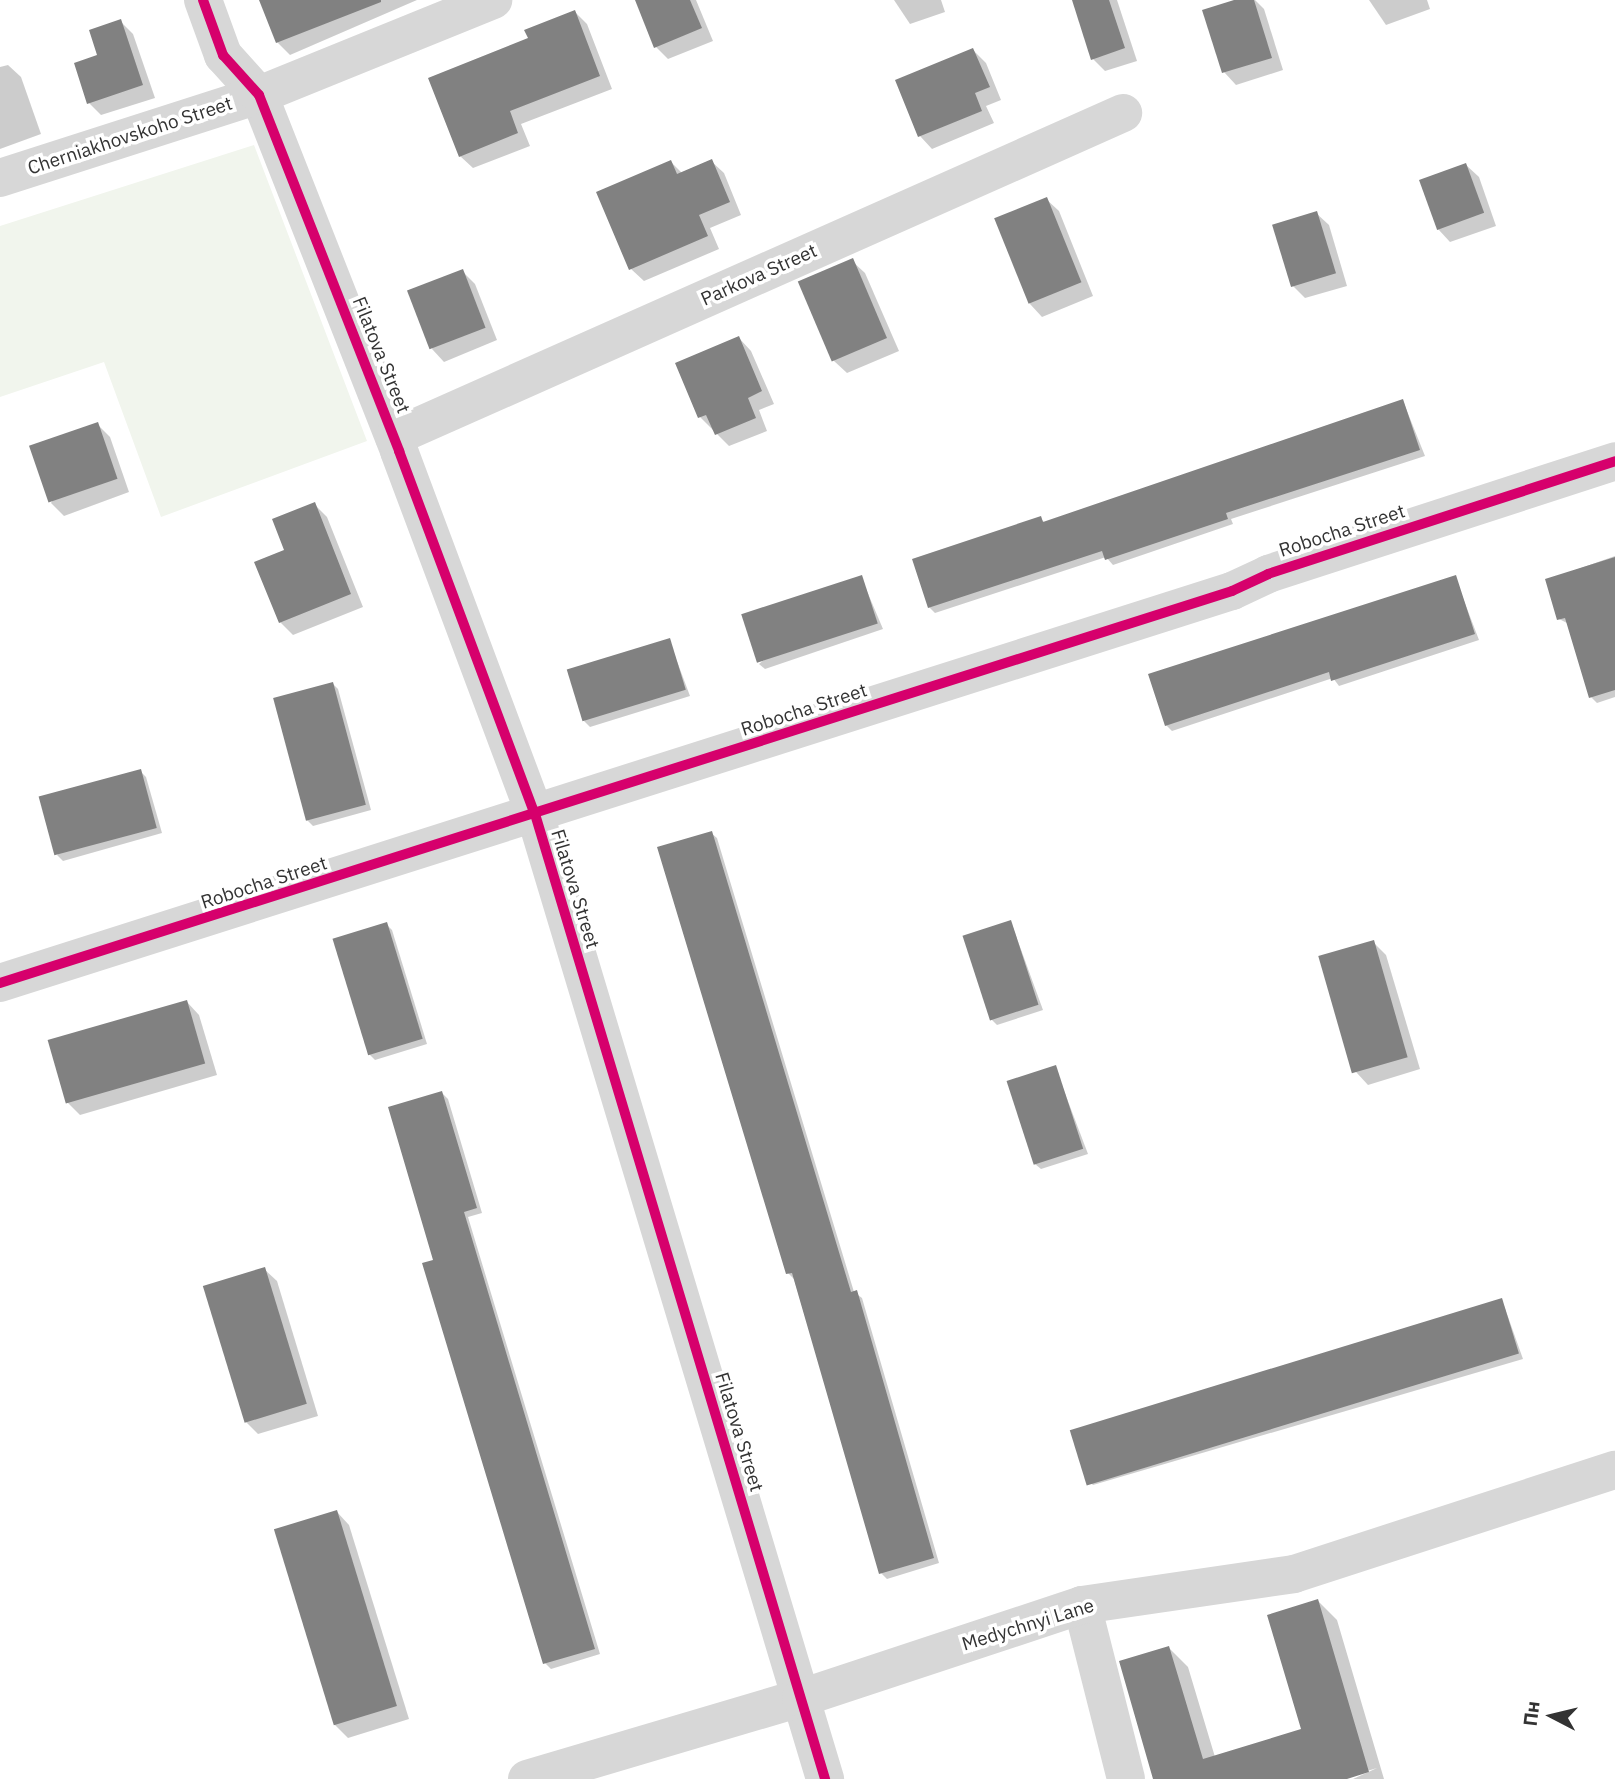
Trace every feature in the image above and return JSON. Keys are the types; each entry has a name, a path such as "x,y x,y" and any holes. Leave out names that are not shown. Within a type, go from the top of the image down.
{"street":[{"name":"Filatova Street","path":"203,0 223,55 259,95 394,437 535,814 825,1779"},
{"name":"Cherniakhovskoho Street","path":"0,177 259,95 493,0"},
{"name":"Parkova Street","path":"394,437 1123,113"},
{"name":"Robocha Street","path":"0,982 1232,591 1268,574 1615,461"},
{"name":"Medychnyi Lane","path":"527,1779 800,1698 1082,1605 1294,1574 1615,1470"},
{"path":"1082,1605 1126,1779"}],"shaded area":[{"path":"254,145 367,441 161,517 104,362 0,397 0,226"}],"building":[{"path":"259,0 381,0 381,2 276,43"},
{"path":"635,0 690,0 702,28 654,48"},
{"path":"1072,0 1109,0 1125,48 1091,60"},
{"path":"1234,0 1254,0 1272,58 1222,73 1202,10"},
{"path":"575,10 600,76 510,111 518,133 459,157 428,78 528,38 524,30"},
{"path":"121,19 143,85 87,104 74,63 97,55 89,30"},
{"path":"973,48 990,87 975,93 982,111 918,137 895,80"},
{"path":"712,159 730,202 699,215 708,236 629,270 596,192 671,160 677,174"},
{"path":"1466,163 1484,213 1437,230 1419,180"},
{"path":"1047,197 1081,282 1029,304 994,218"},
{"path":"1317,211 1336,273 1291,287 1272,225"},
{"path":"853,258 887,338 832,362 798,281"},
{"path":"463,269 486,328 430,349 407,291"},
{"path":"739,336 762,391 748,398 756,418 715,435 706,415 698,418 675,363"},
{"path":"1403,399 1420,450 1226,513 1228,519 1105,560 1102,551 928,608 912,559 1041,516 1043,522"},
{"path":"98,422 118,479 49,502 29,446"},
{"path":"315,502 351,594 279,623 254,562 284,550 272,519"},
{"path":"1615,557 1615,690 1589,698 1565,618 1557,620 1545,579"},
{"path":"862,575 878,624 757,663 741,614"},
{"path":"1456,575 1475,634 1331,681 1329,672 1165,726 1148,674"},
{"path":"670,638 686,690 583,721 567,670"},
{"path":"333,682 366,805 306,821 273,698"},
{"path":"141,769 157,828 54,855 39,796"},
{"path":"712,831 851,1292 857,1290 934,1558 879,1574 792,1273 786,1274 657,847"},
{"path":"1011,920 1039,1005 990,1020 962,936"},
{"path":"387,922 423,1039 368,1055 332,939"},
{"path":"1374,940 1408,1057 1352,1073 1318,956"},
{"path":"187,1000 205,1063 66,1103 48,1040"},
{"path":"1056,1065 1083,1149 1034,1165 1007,1081"},
{"path":"442,1091 477,1208 464,1212 595,1649 543,1664 422,1263 433,1260 388,1107"},
{"path":"265,1267 307,1404 245,1423 203,1286"},
{"path":"1502,1298 1519,1353 1087,1486 1070,1430"},
{"path":"337,1510 397,1706 334,1725 274,1529"},
{"path":"1318,1599 1369,1772 1347,1779 1153,1779 1119,1661 1169,1646 1203,1759 1301,1729 1267,1615"}],"cycle path":[{"path":"203,0 223,55 259,95 399,451 535,814 825,1779"},
{"path":"0,983 1232,591 1268,574 1615,461"}]}
